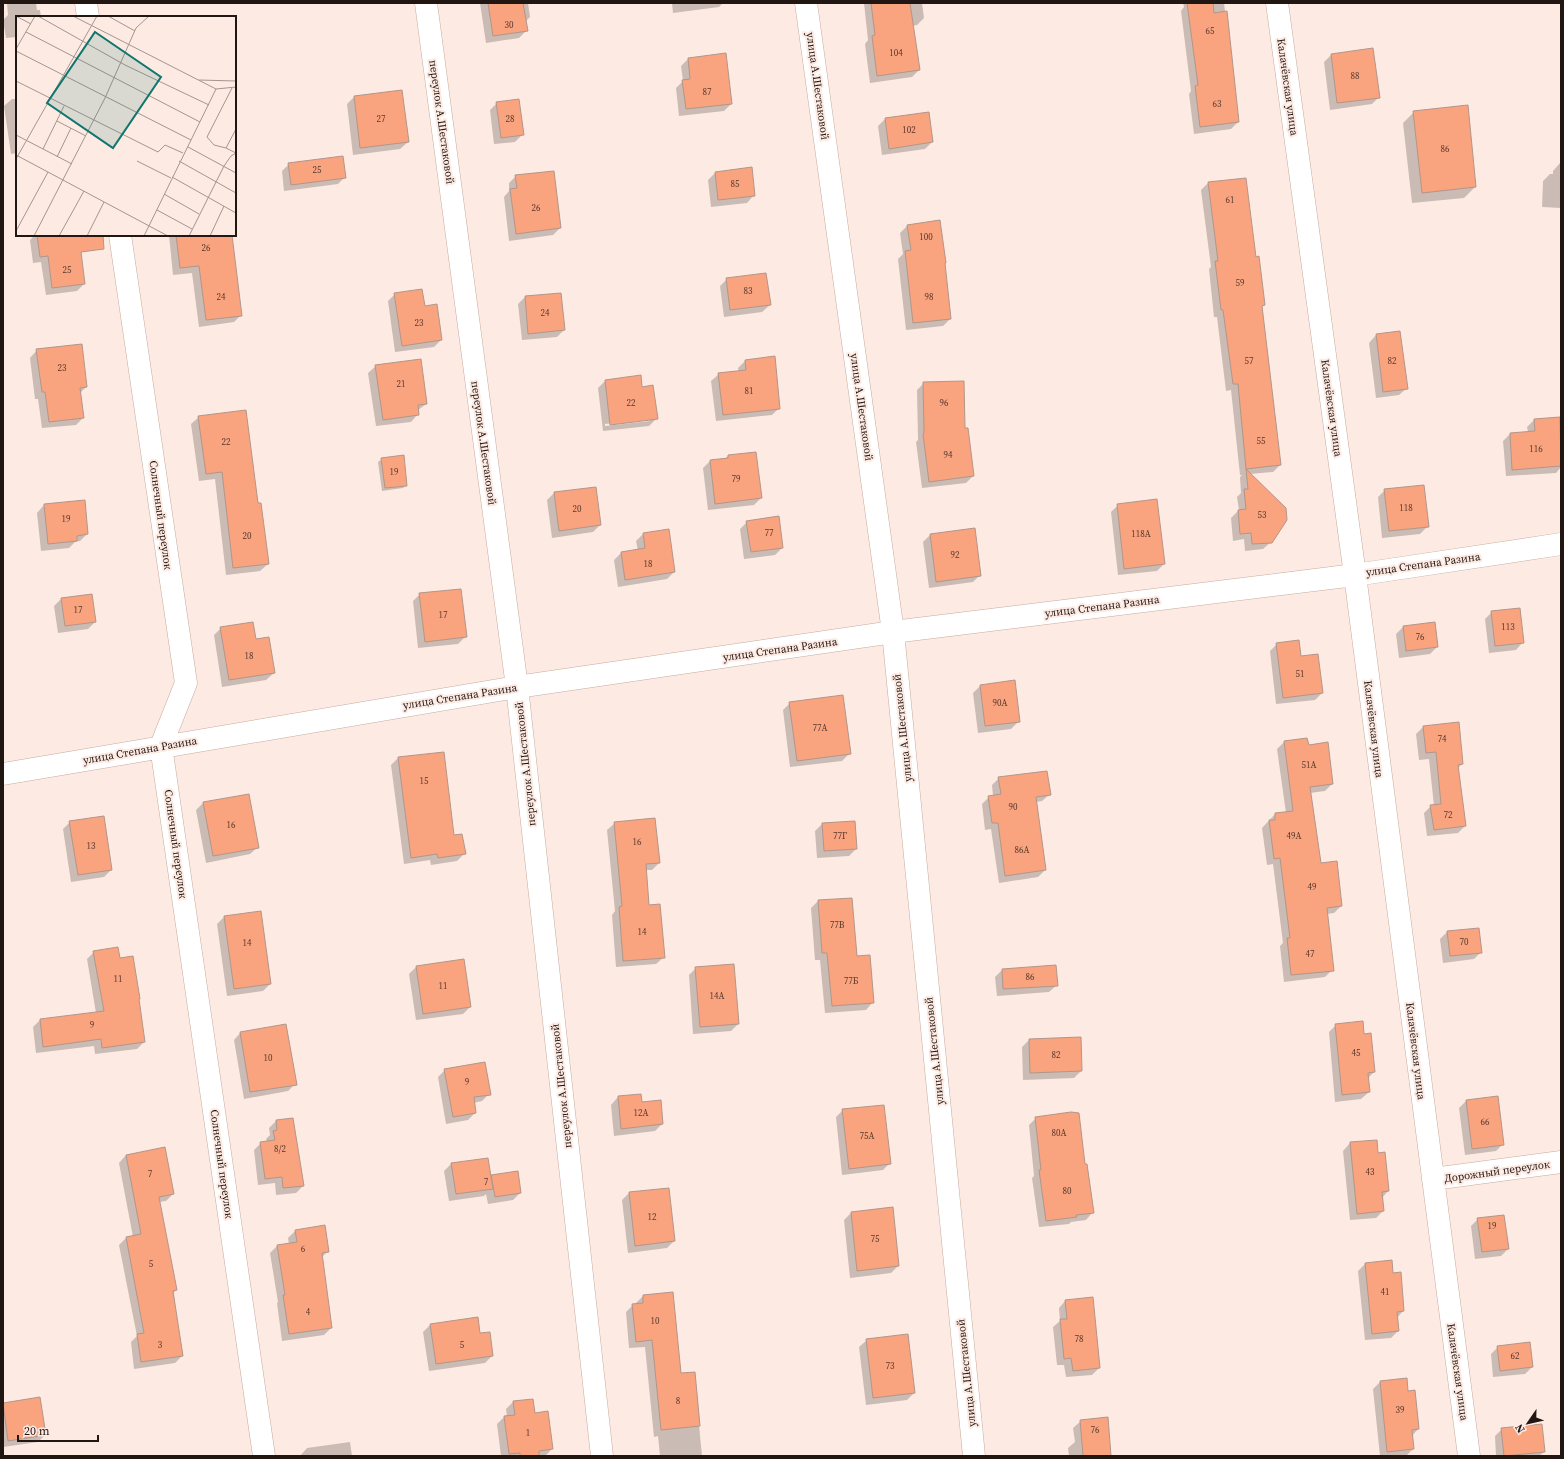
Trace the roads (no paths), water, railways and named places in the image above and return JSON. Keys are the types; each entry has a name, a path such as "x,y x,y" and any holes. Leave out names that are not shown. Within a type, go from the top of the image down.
{"street":[{"path":"86,3 88,16"},
{"name":"переулок А.Шестаковой","path":"426,3 517,687 602,1456"},
{"name":"улица А.Шестаковой","path":"806,3 893,632 974,1456"},
{"name":"Калачёвская улица","path":"1277,3 1354,575 1469,1456"},
{"name":"Солнечный переулок","path":"120,236 186,683 162,746 264,1456"},
{"name":"улица Степана Разина","path":"3,774 517,687 893,632 1354,575 1561,544"},
{"name":"Дорожный переулок","path":"1433,1179 1561,1162"}]}
